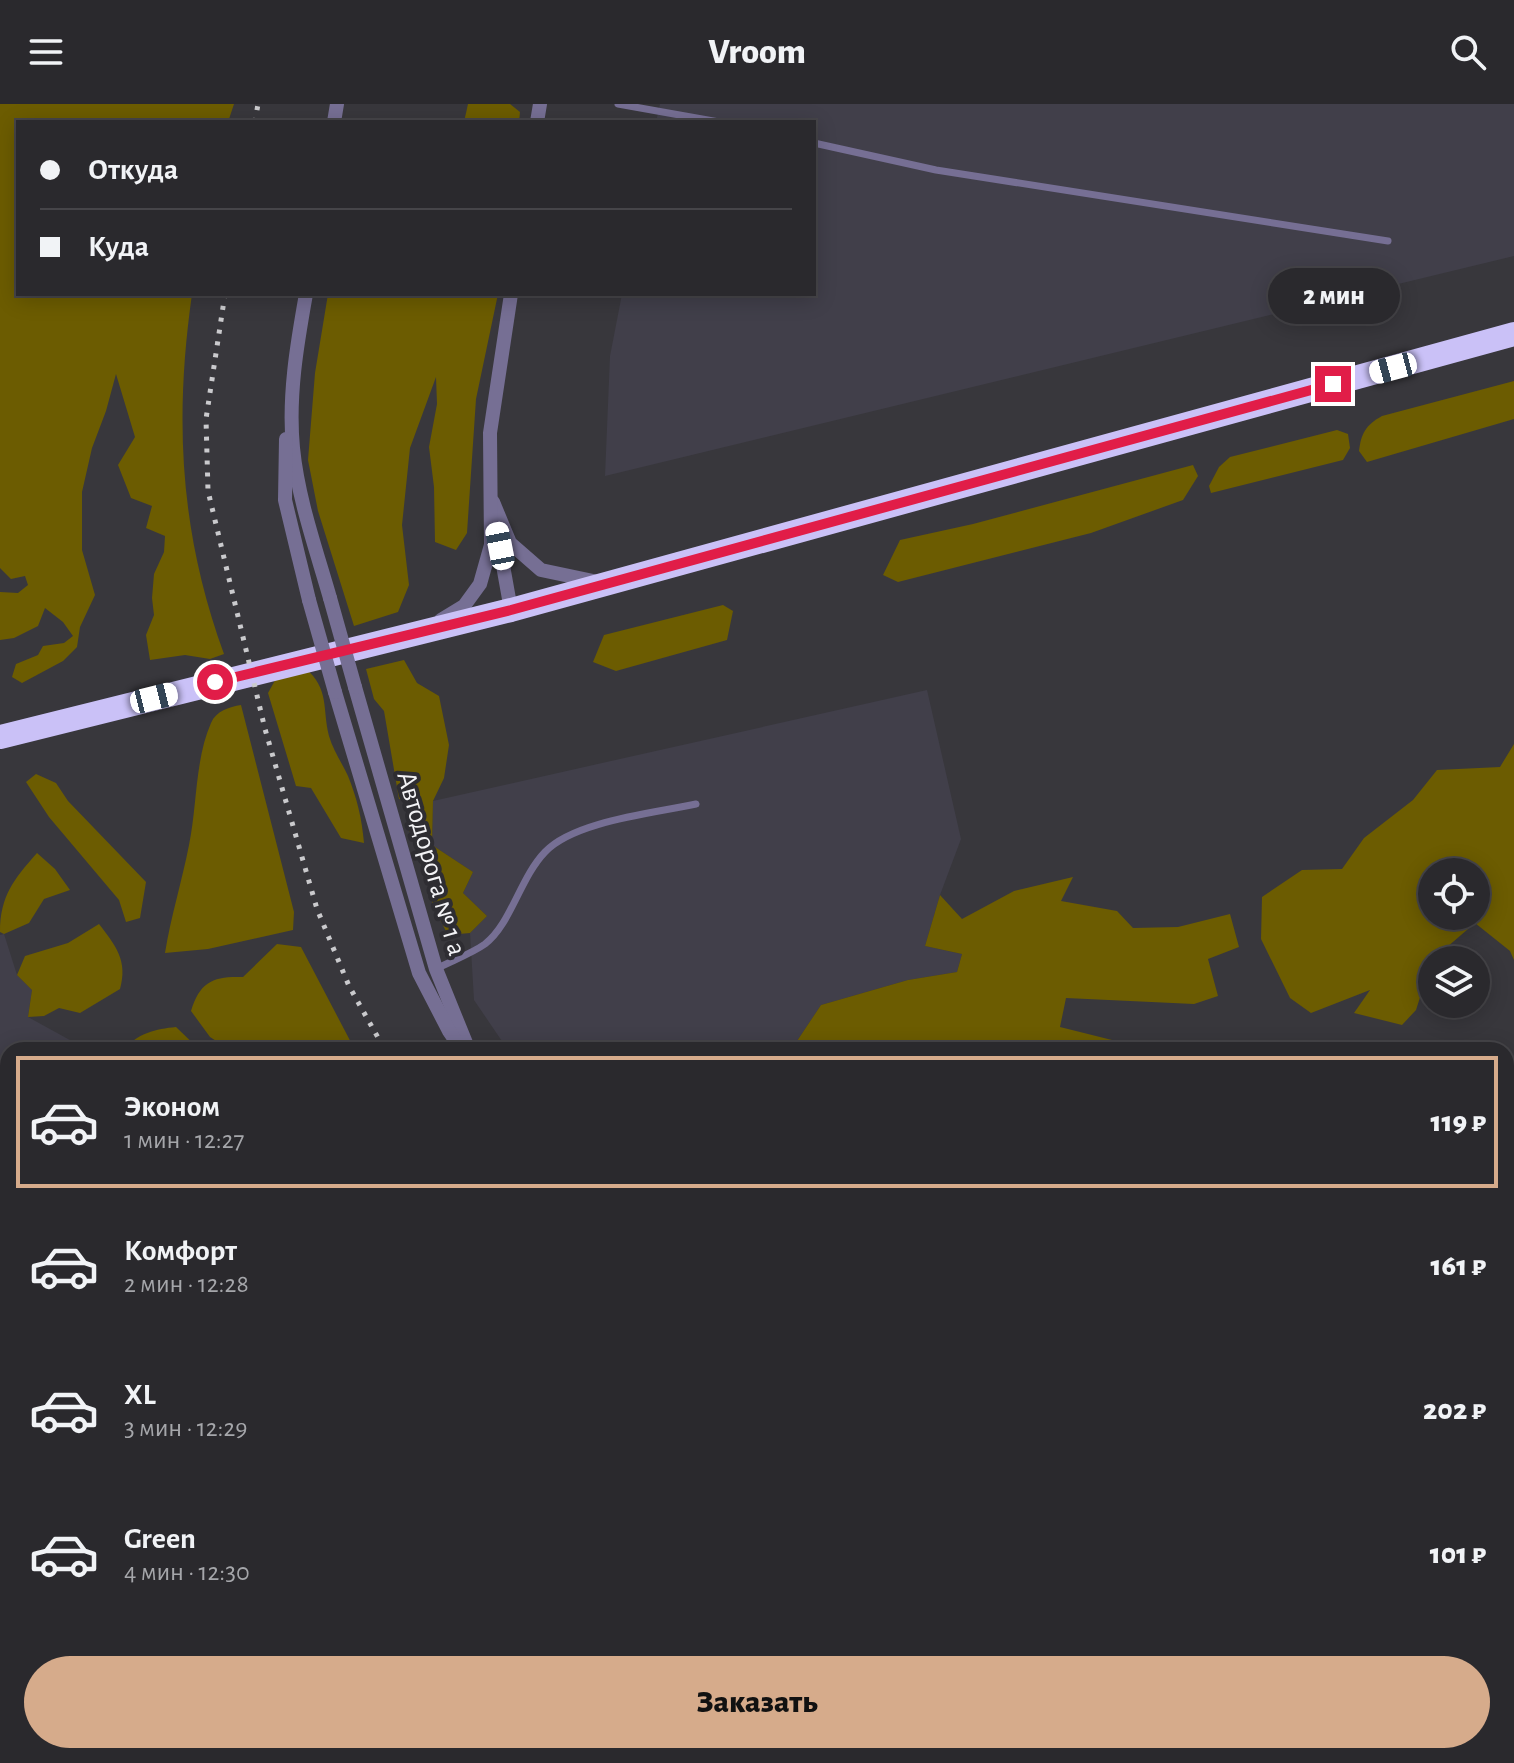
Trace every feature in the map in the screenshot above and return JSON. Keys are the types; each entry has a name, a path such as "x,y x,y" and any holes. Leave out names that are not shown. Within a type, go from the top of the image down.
{"highway":[{"path":"0,737 511,610 1514,334"}],"street":[{"path":"306,296 285,448 285,500 335,692 419,973 457,1042"},
{"path":"423,630 464,606 480,584 491,545 490,433 511,296"},
{"name":"Автодорога № 1 а","path":"293,389 293,447 299,483 436,969 467,1042"},
{"path":"489,495 510,543 541,570 607,583"},
{"path":"489,495 511,610"}],"lane":[{"path":"618,104 708,120"},
{"path":"816,143 936,170 1388,241"},
{"path":"436,969 486,943 507,918 523,882 547,850 582,828 696,804"}],"shaded area":[{"path":"0,104 234,104 229,120 16,120 16,296 192,296 183,387 185,476 198,565 224,654 210,659 185,655 150,660 146,635 154,615 154,574 164,552 165,536 146,528 152,506 131,498 118,465 135,437 116,374 92,448 82,492 82,550 95,595 80,627 77,647 63,661 22,683 12,677 16,664 38,655 43,646 64,643 73,636 63,622 45,608 38,626 14,638 0,640 0,592 18,593 28,585 25,576 11,579 0,568"},
{"path":"468,104 510,104 520,112 519,120 464,120"},
{"path":"660,104 1514,104 1514,256 605,476 610,356 622,296 816,296 816,120 656,120"},
{"path":"328,296 498,296 476,399 467,533 456,550 435,542 434,487 429,447 437,404 436,377 410,448 402,525 409,585 398,612 354,626 318,511 308,460 315,373"},
{"path":"1514,381 1514,419 1367,462 1359,451 1365,430 1382,416"},
{"path":"1337,430 1348,434 1350,448 1343,460 1211,493 1209,486 1219,467 1230,457"},
{"path":"1193,465 1198,476 1183,500 1091,533 898,582 883,575 900,540 973,524"},
{"path":"723,605 733,611 727,640 616,671 593,662 604,635"},
{"path":"404,660 417,683 439,696 449,745 444,778 433,801 432,845 473,872 463,893 487,916 470,933 448,935 433,906 424,863 408,828 412,802 399,799 384,711 374,699 366,669"},
{"path":"305,668 322,692 329,736 354,792 364,843 341,838 311,788 296,786 268,693 278,675"},
{"path":"927,690 961,839 925,946 962,954 957,972 908,980 821,1005 796,1042 503,1042 474,1000 470,933 487,916 463,893 473,872 432,845 433,801"},
{"path":"241,705 294,912 293,930 208,949 165,953 192,830 199,767 206,737 216,715"},
{"path":"1514,744 1514,960 1510,951 1484,930 1490,930 1490,858 1418,858 1418,930 1467,930 1448,946 1418,946 1416,1010 1402,1025 1354,1013 1370,990 1311,1013 1290,998 1261,939 1262,897 1302,870 1342,869 1364,838 1413,800 1437,770 1500,767"},
{"path":"36,774 56,783 68,801 146,882 140,918 126,922 119,900 49,817 26,782"},
{"path":"37,853 55,869 70,890 44,899 29,923 4,934 0,932 6,898 15,880"},
{"path":"1073,877 1061,901 1117,911 1133,928 1178,927 1230,914 1239,947 1208,959 1218,996 1194,1004 1066,998 1060,1027 1115,1042 796,1042 821,1005 908,980 957,972 962,954 925,946 940,895 962,919 1014,891"},
{"path":"99,924 119,954 122,970 120,989 80,1013 59,1008 44,1016 28,1017 32,990 17,975 25,956 68,943"},
{"path":"4,934 17,975 32,990 28,1017 73,1042 0,1042 0,935"},
{"path":"277,944 301,947 351,1042 218,1042 210,1037 191,1011 199,993 210,982 243,977"},
{"path":"176,1027 192,1042 133,1042 161,1029"}],"railway":[{"path":"255,120 258,104"},
{"path":"225,296 206,419 208,491 265,729 317,909 349,986 380,1042"}],"route":[{"path":"215,682 511,610 1333,384"}]}
